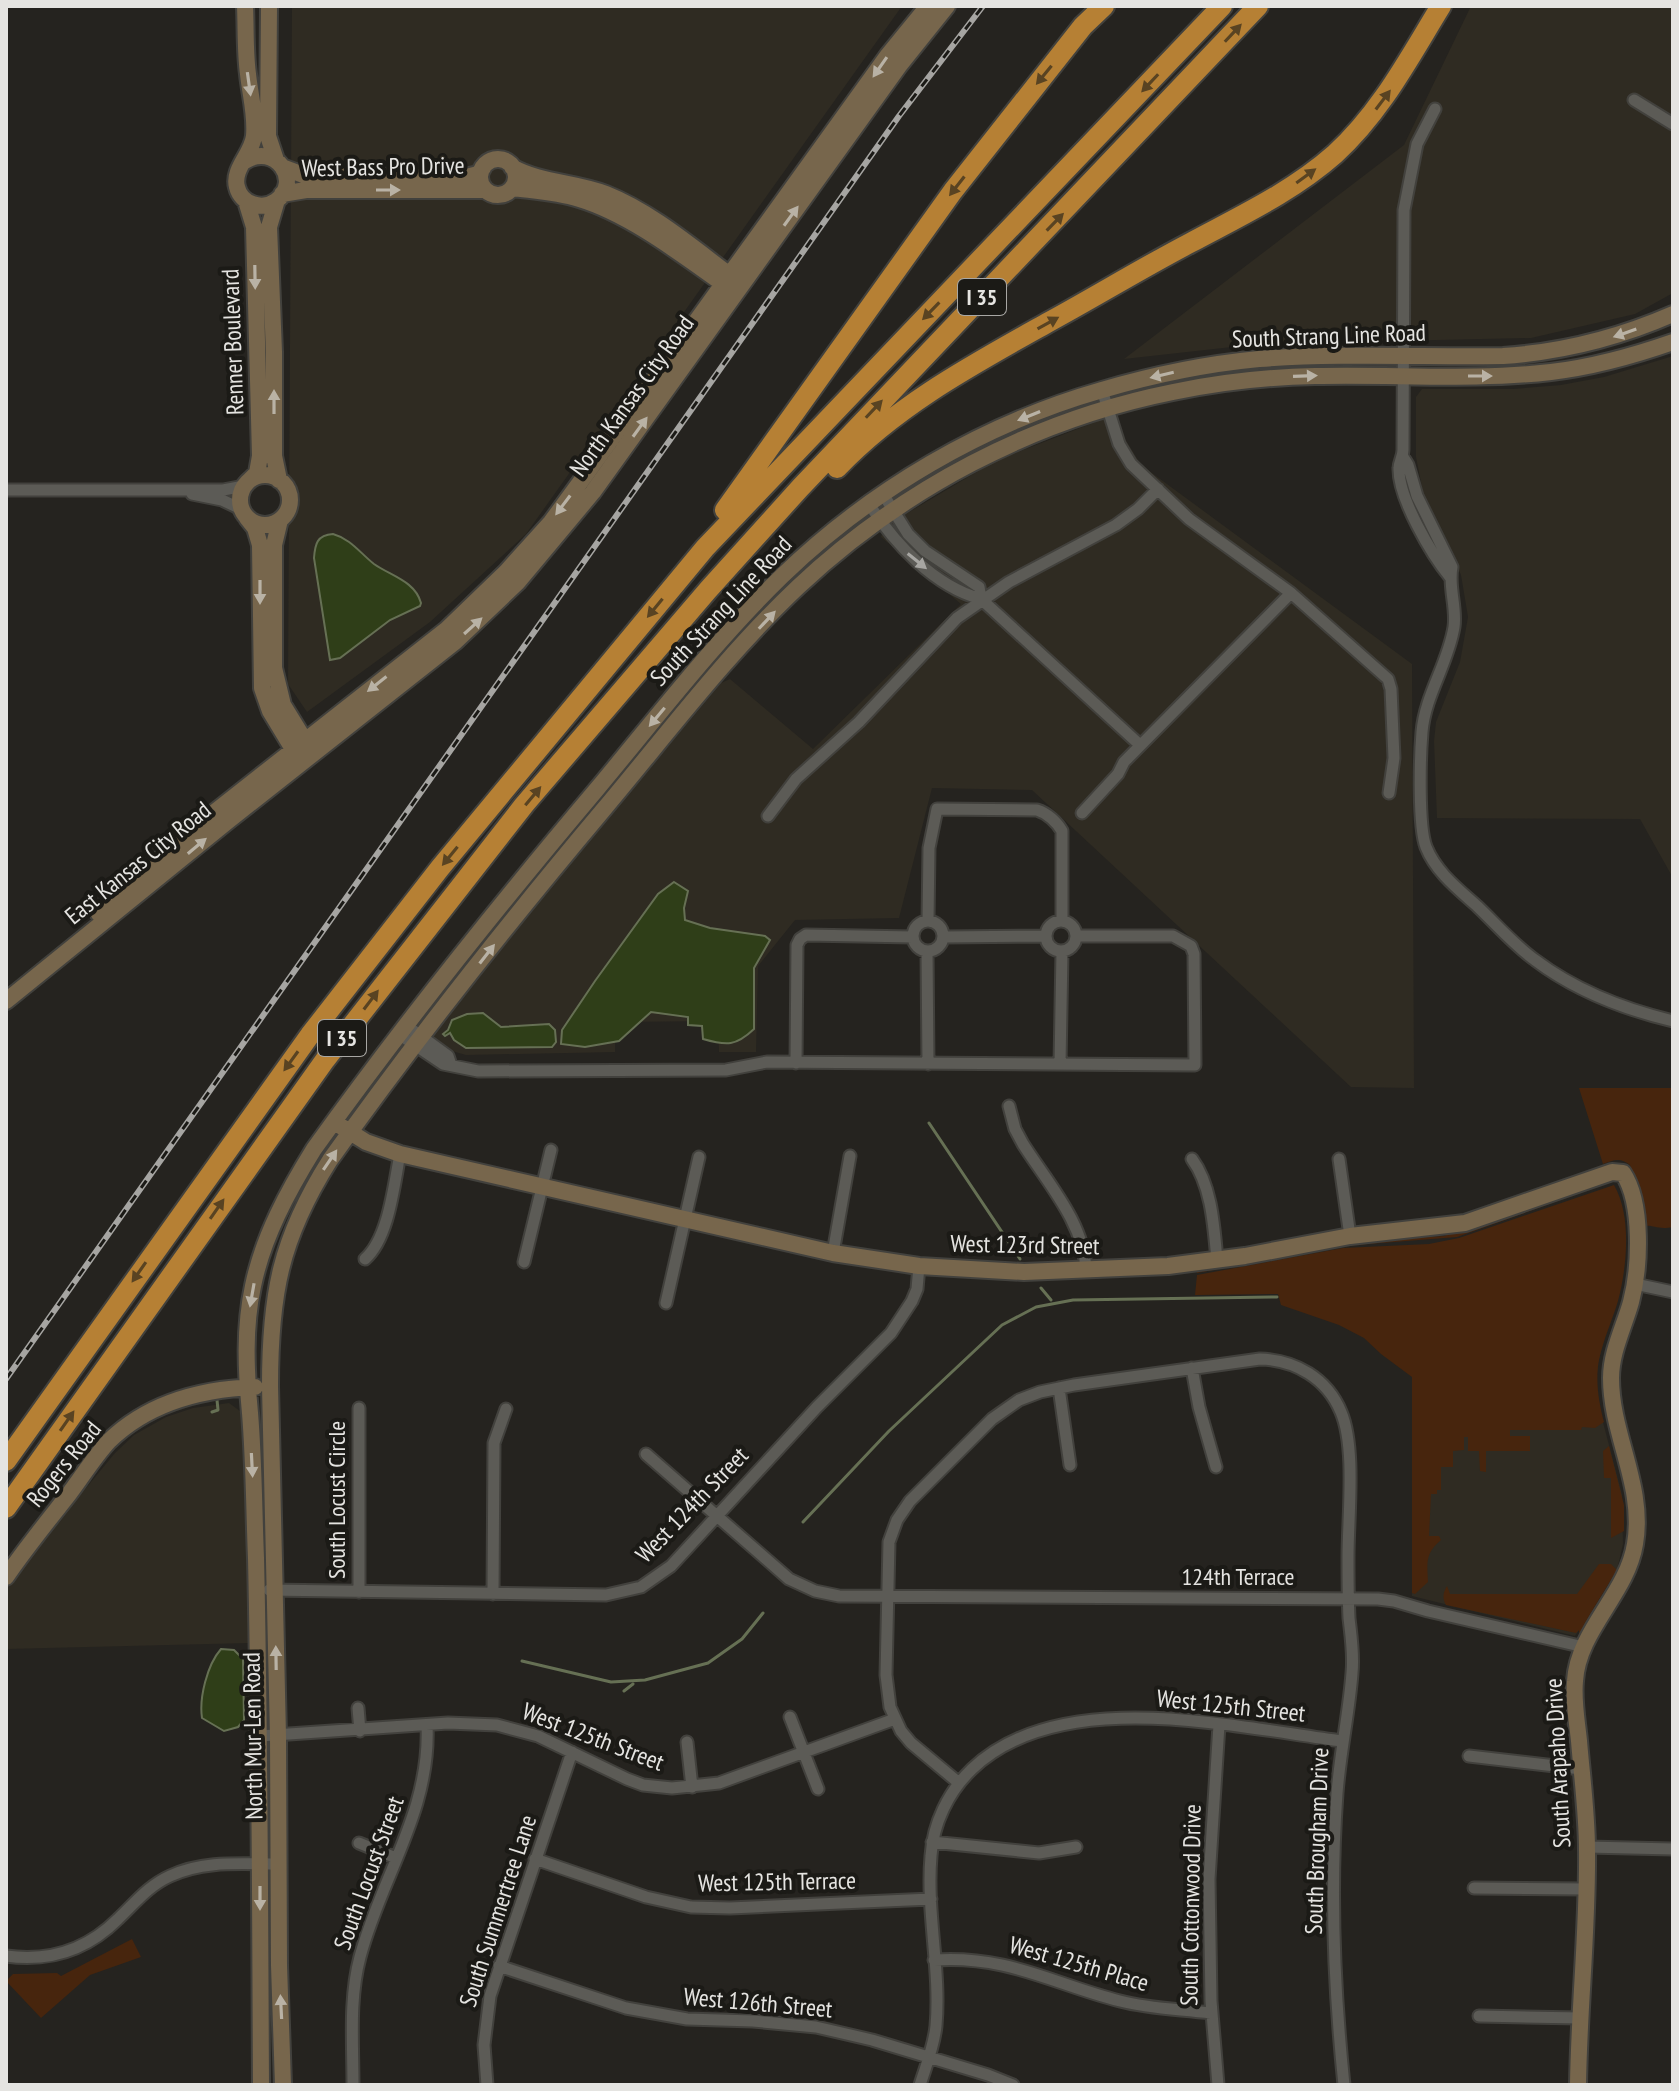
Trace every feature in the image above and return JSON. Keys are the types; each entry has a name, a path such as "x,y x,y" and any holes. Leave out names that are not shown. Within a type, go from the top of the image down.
{"highway":[{"path":"1083,26 1090,6"},
{"path":"705,548 709,531 953,191 1083,26 1104,6"},
{"name":"I 35","path":"6,1461 310,1035 469,832 705,548 1222,6"},
{"name":"I 35","path":"6,1508 250,1163 385,982 524,805 708,590 892,389 1258,6"},
{"path":"1414,50 1424,6"},
{"path":"708,590 726,584 856,448 909,405 967,368 1266,203 1312,172 1344,146 1377,108 1398,80 1441,6"}],"main road":[{"path":"245,6 246,58 254,125 252,144 237,172 236,181 246,201 262,206 280,197 286,181 268,136 269,6"},
{"name":"North Kansas City Road","path":"734,284 888,55 928,6"},
{"name":"North Kansas City Road","path":"304,752 447,629 506,572 551,522 947,6"},
{"path":"245,161 260,156 279,164"},
{"path":"512,167 516,177 512,188 502,195 485,190 480,179 483,168 497,160 534,177 582,186 609,195 657,223 734,284"},
{"name":"West Bass Pro Drive","path":"279,164 306,176 450,177 472,176 483,168"},
{"path":"512,188 555,193 604,208 734,284"},
{"name":"West Bass Pro Drive","path":"280,197 306,190 485,190"},
{"name":"Renner Boulevard","path":"279,480 274,456 269,227 280,197"},
{"name":"Renner Boulevard","path":"246,201 254,227 260,456 257,473 247,483"},
{"name":"South Strang Line Road","path":"246,1387 247,1327 259,1264 287,1195 334,1121 533,864 752,606 809,551 876,499 917,471 979,438 1054,406 1102,390 1184,370 1260,359 1536,354 1607,339 1673,314"},
{"name":"South Strang Line Road","path":"270,1386 272,1306 284,1255 303,1205 350,1132 548,876 714,677 795,590 886,514 931,485 1033,434 1108,407 1172,392 1256,379 1549,372 1615,360 1673,342"},
{"path":"244,514 260,525 274,524 285,515 290,501 286,486 264,475 247,483 239,501 244,514 255,528 260,545 262,688 270,711 304,752"},
{"path":"280,520 274,545 274,668 283,705 304,752"},
{"name":"East Kansas City Road","path":"6,988 98,915 202,822 304,752"},
{"name":"East Kansas City Road","path":"6,1001 304,752"},
{"name":"West 123rd Street","path":"334,1121 366,1142 400,1154 833,1253 919,1266 1024,1272 1168,1266 1350,1236 1465,1223 1612,1172 1623,1173"},
{"name":"South Arapaho Drive","path":"1578,2085 1587,1847 1575,1679 1584,1647 1625,1576 1635,1545 1635,1488 1611,1378 1613,1356 1635,1284 1637,1222 1628,1180 1623,1173"},
{"name":"Rogers Road","path":"6,1577 99,1453 120,1431 146,1413 178,1398 202,1392 270,1386"},
{"name":"North Mur-Len Road","path":"270,1386 283,2085"},
{"name":"North Mur-Len Road","path":"246,1387 250,1411 260,1736 261,2085"}],"street":[{"path":"1634,100 1673,124"},
{"path":"1435,109 1417,144 1404,210 1403,457 1399,465 1407,502 1450,577 1454,603 1454,626 1448,650 1426,707 1422,729 1421,817 1427,849 1444,875 1532,959 1600,998 1673,1021"},
{"path":"1102,390 1119,444 1131,464 1189,519 1291,593 1388,679 1394,758 1389,793"},
{"path":"6,490 231,489 247,483"},
{"path":"768,816 796,779 859,722 937,636 981,599 1116,525 1158,489"},
{"path":"168,490 222,500 244,514"},
{"path":"876,499 916,562 968,596 981,599 1140,745"},
{"path":"876,499 886,514 925,551 979,587 981,599"},
{"path":"1082,813 1140,745 1291,593"},
{"path":"928,921 929,848 937,809 1037,810 1059,825 1062,831 1062,921"},
{"path":"928,921 940,928 943,937 938,948 927,951 915,945 913,937 915,927 928,921"},
{"path":"1062,921 1073,926 1077,936 1071,948 1062,952 1049,946 1046,936 1050,925 1062,921"},
{"path":"796,1063 797,945 800,939 806,935 913,937"},
{"path":"943,937 1046,936"},
{"path":"404,1030 443,1064 478,1071 726,1070 767,1062 1195,1065 1194,954 1191,946 1173,936 1077,936"},
{"path":"927,951 928,1064"},
{"path":"1060,1064 1062,952"},
{"path":"1009,1106 1019,1137 1077,1231 1085,1253 1086,1271"},
{"path":"524,1262 551,1150"},
{"path":"365,1259 374,1251 384,1227 400,1154"},
{"path":"833,1253 850,1156"},
{"path":"666,1303 699,1157"},
{"path":"1192,1159 1200,1169 1207,1191 1217,1260"},
{"path":"1339,1159 1350,1236"},
{"name":"West 124th Street","path":"256,1590 606,1595 629,1591 661,1574 817,1407 891,1333 912,1301 917,1289 919,1266"},
{"path":"1635,1284 1673,1292"},
{"name":"South Brougham Drive","path":"895,1719 887,1696 889,1542 897,1520 910,1501 1004,1409 1029,1395 1059,1388 1260,1359 1282,1361 1313,1375 1331,1394 1342,1414 1347,1434 1348,1600 1353,1661 1337,1794 1334,1905 1344,2085"},
{"path":"1192,1368 1216,1467"},
{"path":"1059,1388 1070,1465"},
{"name":"South Locust Circle","path":"359,1408 359,1592"},
{"path":"493,1594 494,1443 506,1409"},
{"name":"124th Terrace","path":"646,1454 773,1567 802,1586 839,1596 1394,1601 1584,1647"},
{"path":"358,1708 360,1731"},
{"path":"790,1717 818,1789"},
{"path":"895,1719 911,1743 959,1783"},
{"name":"West 125th Street","path":"260,1736 472,1723 503,1726 538,1736 643,1785 672,1788 719,1783 895,1719"},
{"name":"West 125th Street","path":"920,2085 936,2024 932,1842 942,1812 959,1783 993,1752 1022,1736 1085,1720 1164,1720 1342,1741"},
{"name":"South Locust Street","path":"353,2085 354,1991 359,1960 423,1788 427,1725"},
{"name":"South Cottonwood Drive","path":"1218,2085 1211,2013 1209,1879 1219,1725"},
{"path":"687,1742 692,1787"},
{"name":"South Summertree Lane","path":"487,2085 485,2027 490,1996 572,1752"},
{"path":"1469,1756 1581,1769"},
{"path":"932,1842 1039,1853 1076,1847"},
{"path":"359,1843 396,1858"},
{"path":"1587,1847 1673,1849"},
{"name":"West 125th Terrace","path":"535,1859 646,1897 691,1907 931,1899"},
{"path":"6,1956 54,1956 86,1944 150,1888 189,1868 215,1864 279,1864"},
{"path":"1474,1888 1586,1889"},
{"name":"West 125th Place","path":"934,1960 957,1959 999,1964 1042,1974 1149,2008 1211,2013"},
{"name":"West 126th Street","path":"499,1966 597,1999 652,2013 687,2019 816,2027 1013,2085"},
{"path":"1479,2016 1580,2018"}],"shaded area":[{"path":"292,6 902,6 526,534 430,622 307,712 288,684"},
{"path":"1471,6 1673,6 1673,293 1635,314 1531,338 1259,344 1124,359 1404,145"},
{"path":"1673,356 1673,878 1640,819 1437,818 1436,722 1460,662 1468,617 1461,575 1424,497 1416,457 1416,397 1422,389 1513,389 1561,385 1604,377"},
{"path":"1111,416 1141,465 1412,664 1414,1088 1351,1087 1032,790 932,788 899,918 795,920 758,966 756,1052 719,1052 718,1021 615,1022 615,1052 466,1055 427,1044 555,881 721,683 730,679 813,749 961,604 881,537 884,527 995,461"},
{"path":"333,534 345,539 374,564 408,584 421,603 390,620 340,658 330,660 314,558 318,541 323,536"},
{"path":"674,882 688,891 685,920 710,928 765,936 770,940 754,968 754,1029 742,1039 719,1043 703,1039 702,1026 688,1025 688,1017 651,1012 619,1041 585,1047 561,1044 562,1030 595,981 658,894"},
{"path":"483,1013 501,1027 549,1024 555,1030 556,1042 552,1047 466,1048 450,1033 443,1034 452,1020 467,1014"},
{"path":"1579,1088 1673,1088 1673,1227 1644,1226 1630,1165 1620,1160 1603,1164"},
{"path":"1609,1180 1614,1181 1457,1237 1343,1246 1197,1273 1197,1270 1355,1242 1444,1236"},
{"path":"1614,1185 1623,1211 1626,1242 1621,1288 1598,1368 1598,1392 1604,1422 1595,1428 1582,1427 1581,1430 1510,1430 1510,1436 1530,1436 1530,1451 1486,1451 1486,1472 1480,1471 1479,1451 1468,1451 1468,1437 1464,1437 1464,1450 1453,1451 1453,1467 1441,1467 1441,1490 1431,1494 1429,1536 1439,1536 1441,1540 1430,1554 1428,1582 1415,1594 1412,1593 1412,1377 1364,1338 1339,1325 1281,1305 1278,1294 1195,1295 1197,1275 1343,1248 1429,1244 1459,1238"},
{"path":"1413,1321 1604,1340 1596,1386 1622,1495 1623,1544 1617,1570 1575,1636 1412,1596"},
{"path":"229,1403 240,1411 242,1417 250,1643 6,1649 6,1588 115,1453 134,1435 166,1417 193,1408"},
{"path":"1609,1446 1624,1505 1624,1531 1611,1538 1611,1478 1604,1478 1603,1451"},
{"path":"1599,1564 1611,1564 1617,1570 1582,1627 1617,1572 1617,1575 1579,1634 1579,1630 1576,1633 1446,1605 1444,1600 1447,1586 1450,1594 1577,1594"},
{"path":"221,1649 234,1650 243,1659 244,1720 238,1727 224,1731 202,1718 201,1710 208,1673"},
{"path":"132,1939 141,1957 90,1975 41,2018 6,1981 13,1974 57,1973 61,1976"}],"waterway":[{"path":"929,1123 1020,1259"},
{"path":"1041,1288 1051,1300"},
{"path":"803,1522 889,1431 1002,1325 1036,1307 1073,1300 1277,1297"},
{"path":"212,1412 218,1410 217,1400"},
{"path":"522,1661 611,1682 645,1680 708,1663 742,1639 763,1613"},
{"path":"624,1691 633,1684"}],"railway":[{"path":"6,1379 899,116 983,6"}]}
